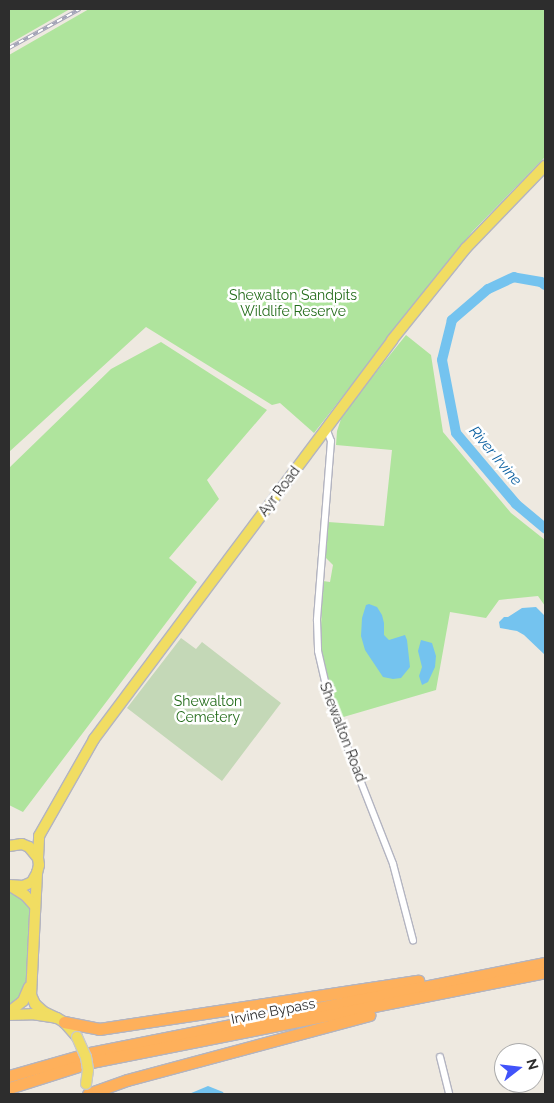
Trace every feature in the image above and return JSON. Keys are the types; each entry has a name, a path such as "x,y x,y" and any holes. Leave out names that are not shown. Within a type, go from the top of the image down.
{"highway":[{"name":"Irvine Bypass","path":"9,1076 108,1049 545,963"},
{"path":"60,1020 99,1029 528,966"},
{"name":"Irvine Bypass","path":"9,1088 100,1060 545,972"},
{"path":"86,1091 470,988"}],"main road":[{"name":"Ayr Road","path":"38,836 94,740 392,340 466,248 545,166"},
{"path":"11,845 38,836 31,995 35,1004 44,1012 60,1020 77,1037 86,1058 88,1070 86,1091"},
{"path":"11,845 29,847 38,858"},
{"path":"9,885 24,886 32,882 37,873"},
{"path":"9,885 25,894 34,905"},
{"path":"9,1014 23,1001 30,984"},
{"path":"9,1014 32,1014 60,1020"}],"street":[{"name":"Shewalton Road","path":"326,428 331,441 317,620 318,651 330,702 393,864 413,940"},
{"path":"440,1058 449,1094"}],"green space":[{"path":"9,9 70,9 9,44"},
{"name":"Shewalton Sandpits Wildlife Reserve","path":"89,9 545,9 545,157 472,232 314,433 280,403 272,405 146,327 9,452 9,55"},
{"path":"406,335 431,355 443,432 511,513 545,540 545,606 538,596 499,600 486,618 450,612 436,690 340,718 322,652 323,581 330,582 333,565 325,557 328,522 384,526 392,450 336,445 337,431 348,407"},
{"path":"161,342 267,410 207,480 219,499 169,558 197,582 23,812 9,805 9,468 111,369"},
{"name":"Shewalton Cemetery","path":"181,638 196,649 202,642 281,703 222,781 127,708"},
{"path":"9,892 15,893 26,902 31,912 26,984 21,997 9,1008"}],"water":[{"path":"369,604 377,607 382,615 384,635 389,640 405,635 410,667 401,678 383,677 365,650 361,636 362,618 366,605"},
{"path":"536,607 545,616 545,655 524,635 517,631 500,628 499,622 504,617 508,617 522,608"},
{"path":"421,640 432,643 436,656 435,667 428,682 422,685 419,676 422,667 418,651"},
{"path":"208,1086 224,1094 189,1094"}],"waterway":[{"name":"River Irvine","path":"545,285 541,282 514,277 488,289 452,320 442,360 456,433 516,504 545,528"}],"railway":[{"path":"9,48 80,9"}]}
